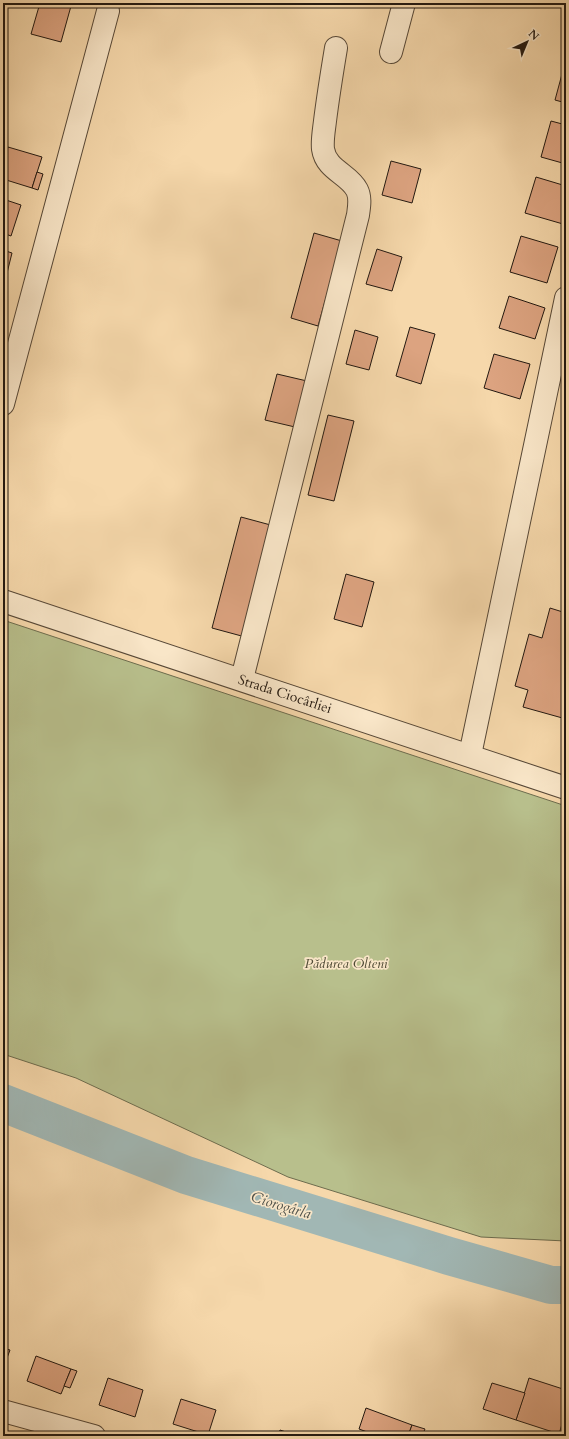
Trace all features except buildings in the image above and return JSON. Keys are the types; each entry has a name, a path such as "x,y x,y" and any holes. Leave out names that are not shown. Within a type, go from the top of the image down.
{"street":[{"path":"391,52 404,3"},
{"path":"3,404 108,10"},
{"path":"242,680 360,202 357,190 350,181 336,170 328,161 323,149 326,109 336,48"},
{"path":"470,755 566,298"},
{"name":"Strada Ciocârliei","path":"3,601 566,788"},
{"path":"3,1411 94,1436"}],"green space":[{"name":"Pădurea Olteni","path":"3,620 566,806 566,1241 481,1237 288,1177 76,1078 3,1054"}],"waterway":[{"name":"Ciorogârla","path":"3,1103 186,1175 449,1256 551,1285 566,1285"}]}
